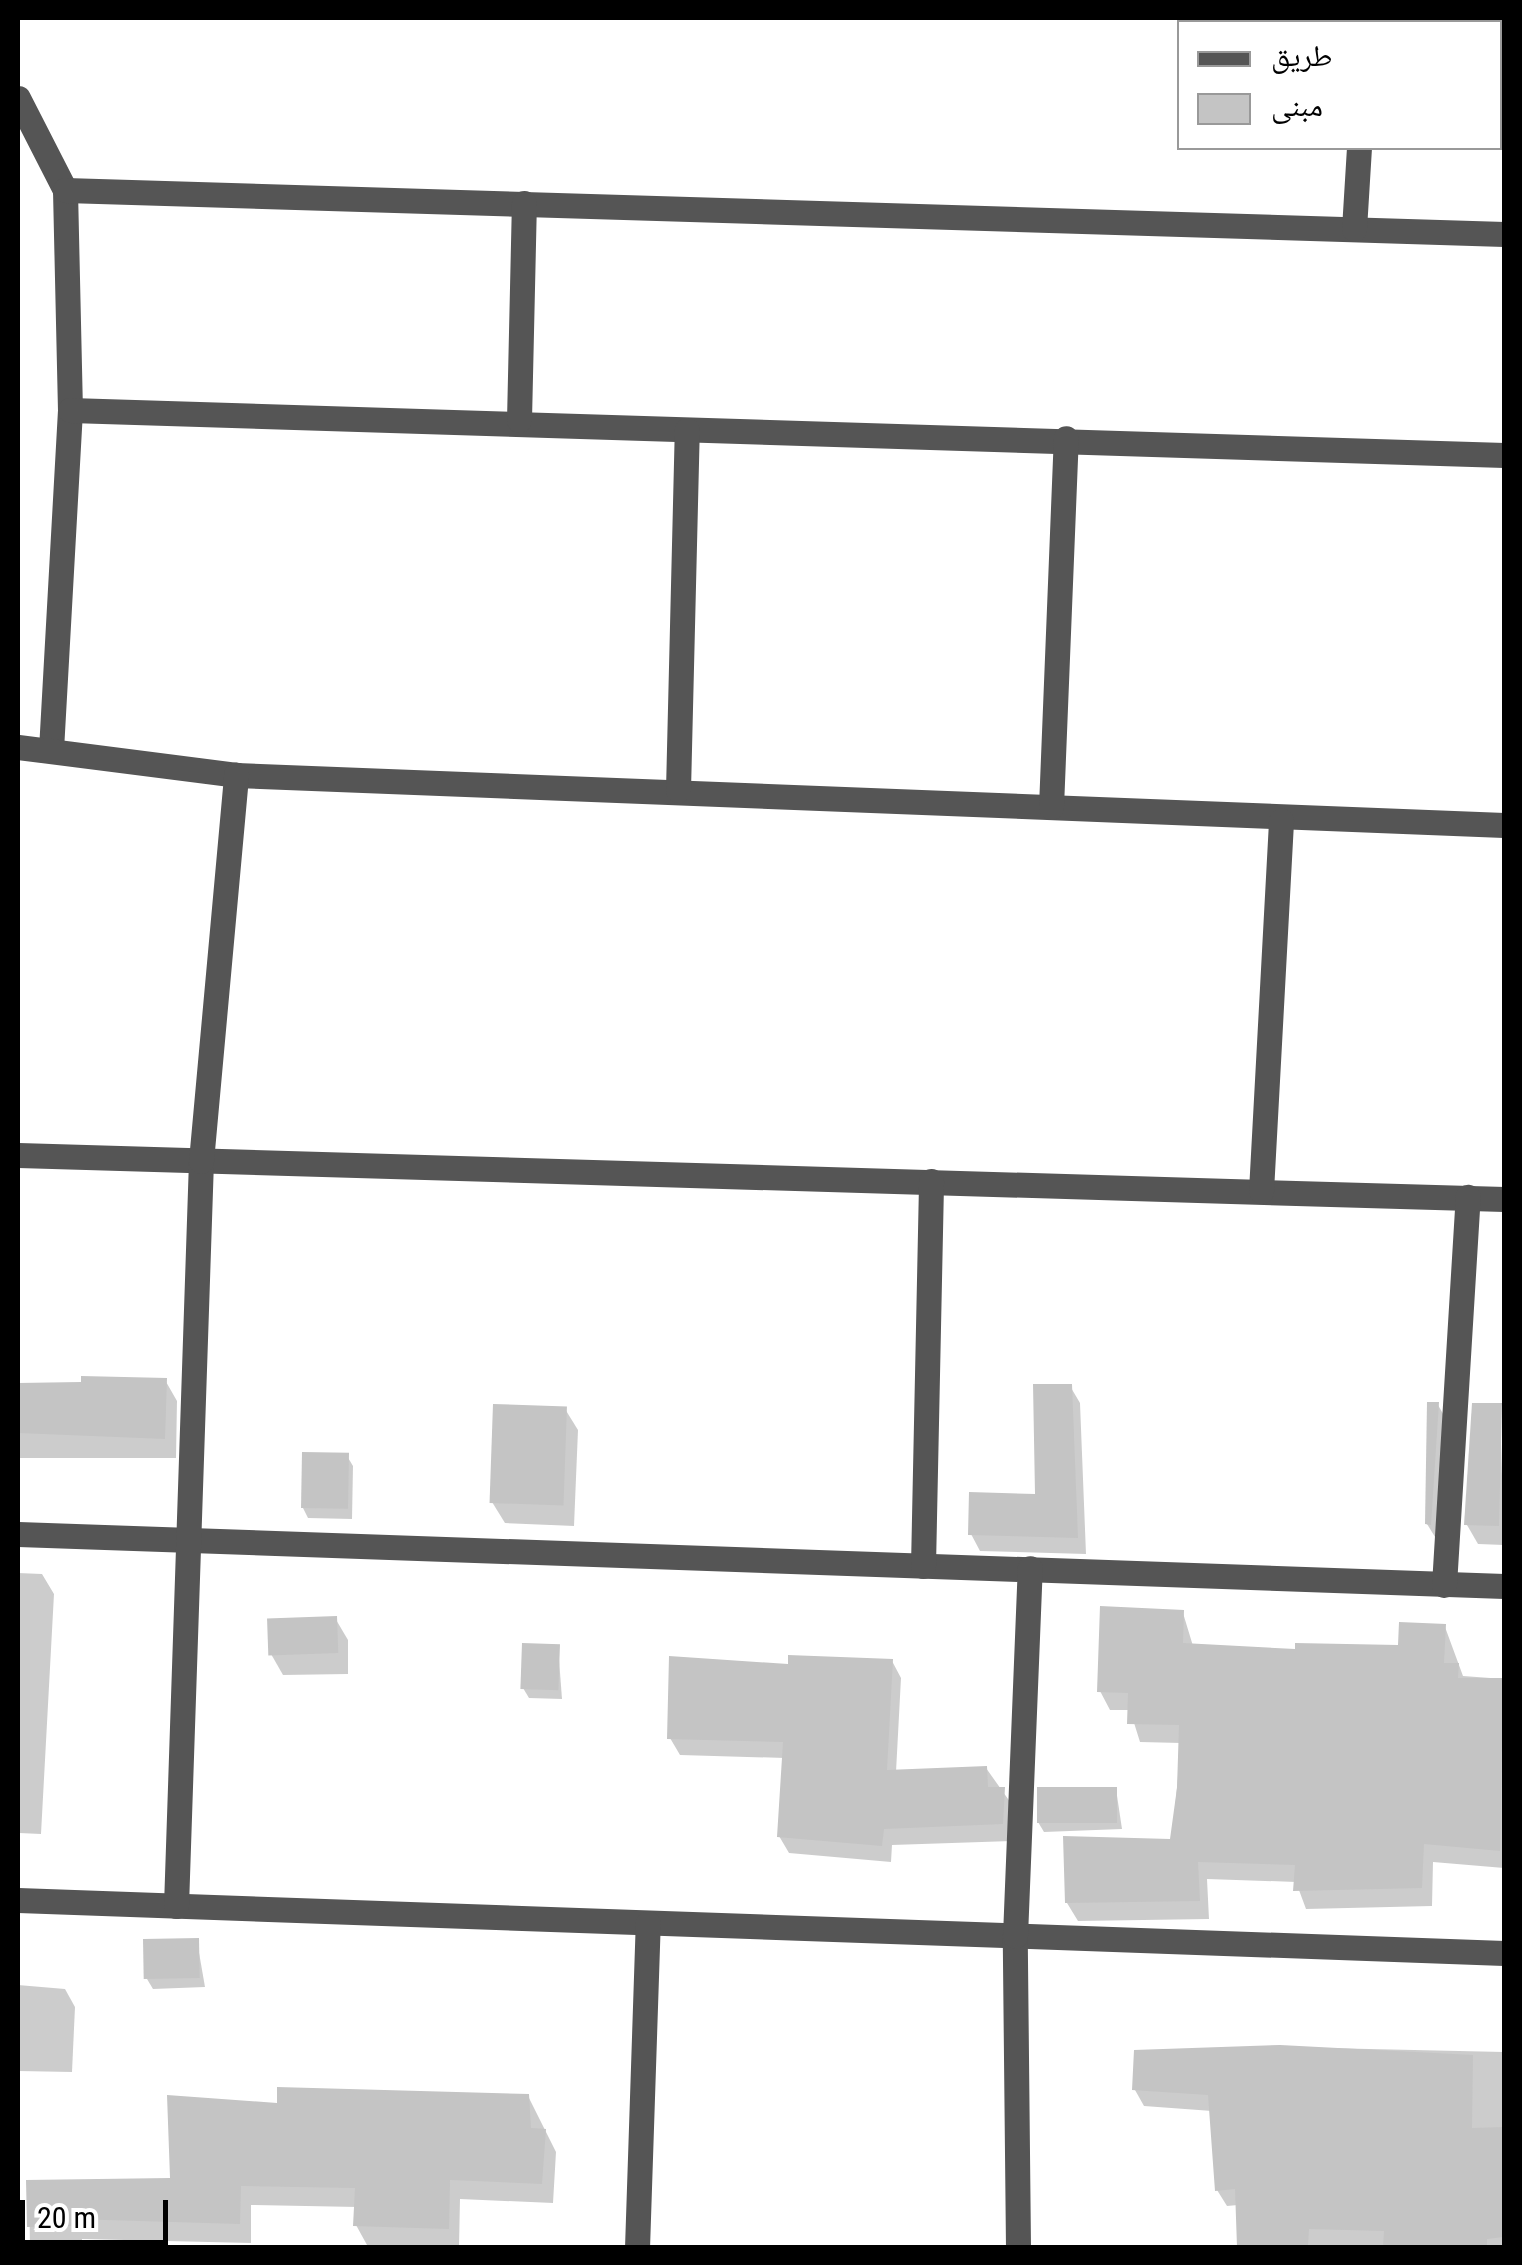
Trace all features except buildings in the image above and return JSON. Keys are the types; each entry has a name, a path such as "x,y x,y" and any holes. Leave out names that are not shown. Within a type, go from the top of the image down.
{"street":[{"path":"18,98 65,190 70,410 52,748"},
{"path":"1354,229 1360,150"},
{"path":"65,190 1504,234"},
{"path":"519,420 524,203"},
{"path":"70,410 519,420 687,430 1066,438 1504,455"},
{"path":"678,790 687,430"},
{"path":"1052,806 1066,438"},
{"path":"18,748 52,748 236,775 1052,806 1281,821 1504,825"},
{"path":"176,1906 201,1161 236,775"},
{"path":"1261,1191 1281,821"},
{"path":"18,1155 1504,1198"},
{"path":"923,1566 932,1181"},
{"path":"1444,1585 1468,1198"},
{"path":"18,1534 1504,1586"},
{"path":"1018,2248 1014,1936 1030,1568"},
{"path":"18,1900 1504,1953"},
{"path":"636,2248 648,1923"}]}
